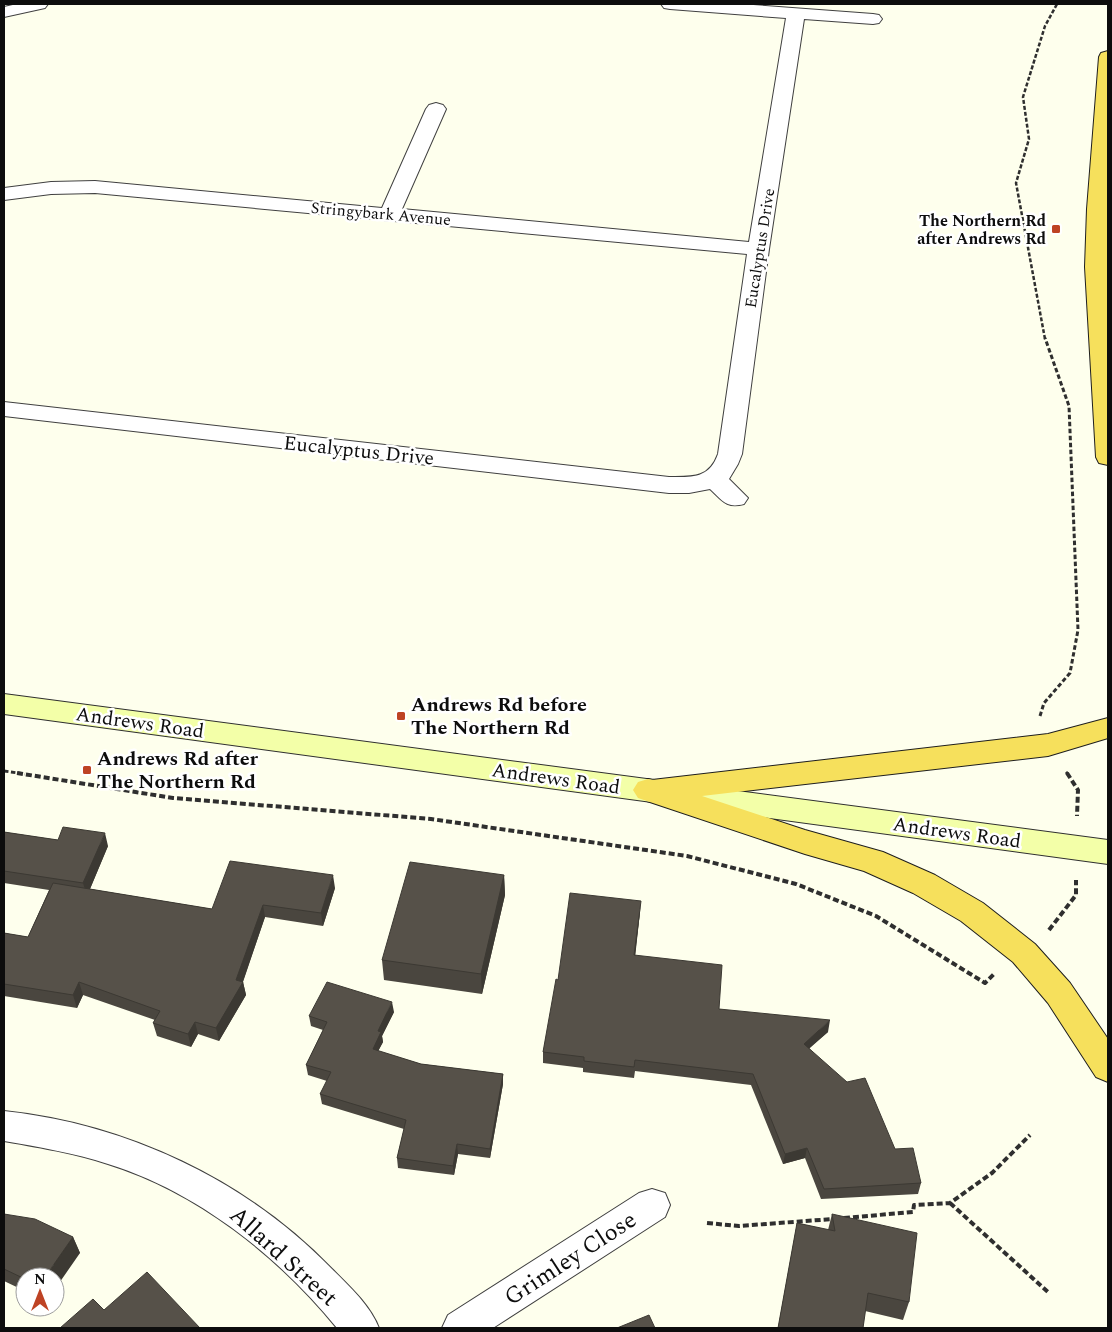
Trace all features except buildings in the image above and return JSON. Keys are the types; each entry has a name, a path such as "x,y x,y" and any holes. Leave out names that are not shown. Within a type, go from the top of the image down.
{"highway":[{"path":"1108,57 1096,209 1096,267 1108,457"},
{"path":"648,790 831,772 1048,745 1108,728"},
{"path":"648,790 805,842 872,861 924,884 972,912 1024,953 1059,993 1108,1067"}],"main road":[{"name":"Andrews Road","path":"4,704 1108,852"}],"street":[{"path":"4,12 39,4"},
{"path":"670,4 874,19"},
{"name":"Eucalyptus Drive","path":"4,409 669,485 688,486 714,479 723,471 730,454 758,249 796,13"},
{"path":"390,214 436,109"},
{"name":"Stringybark Avenue","path":"4,194 51,188 95,187 758,249"},
{"path":"714,479 735,498"},
{"name":"Allard Street","path":"4,1126 76,1139 111,1149 170,1172 210,1193 239,1211 289,1253 312,1275 360,1328"},
{"name":"Grimley Close","path":"462,1328 652,1204"}],"path":[{"path":"1047,934 1076,895 1078,790 1035,729 1044,703 1070,673 1078,630 1070,406 1042,331 1028,241 1016,183 1029,139 1023,97 1045,26 1057,4"},
{"path":"4,771 173,798 431,819 687,856 796,884 876,916 985,983"},
{"path":"707,1223 739,1226 914,1212 914,1204 950,1203 992,1173 1030,1135"},
{"path":"950,1203 1049,1293"}],"place":[{"name":"The Northern Rd after Andrews Rd","path":"1056,229"},
{"name":"Andrews Rd before The Northern Rd","path":"401,716"},
{"name":"Andrews Rd after The Northern Rd","path":"87,770"}]}
